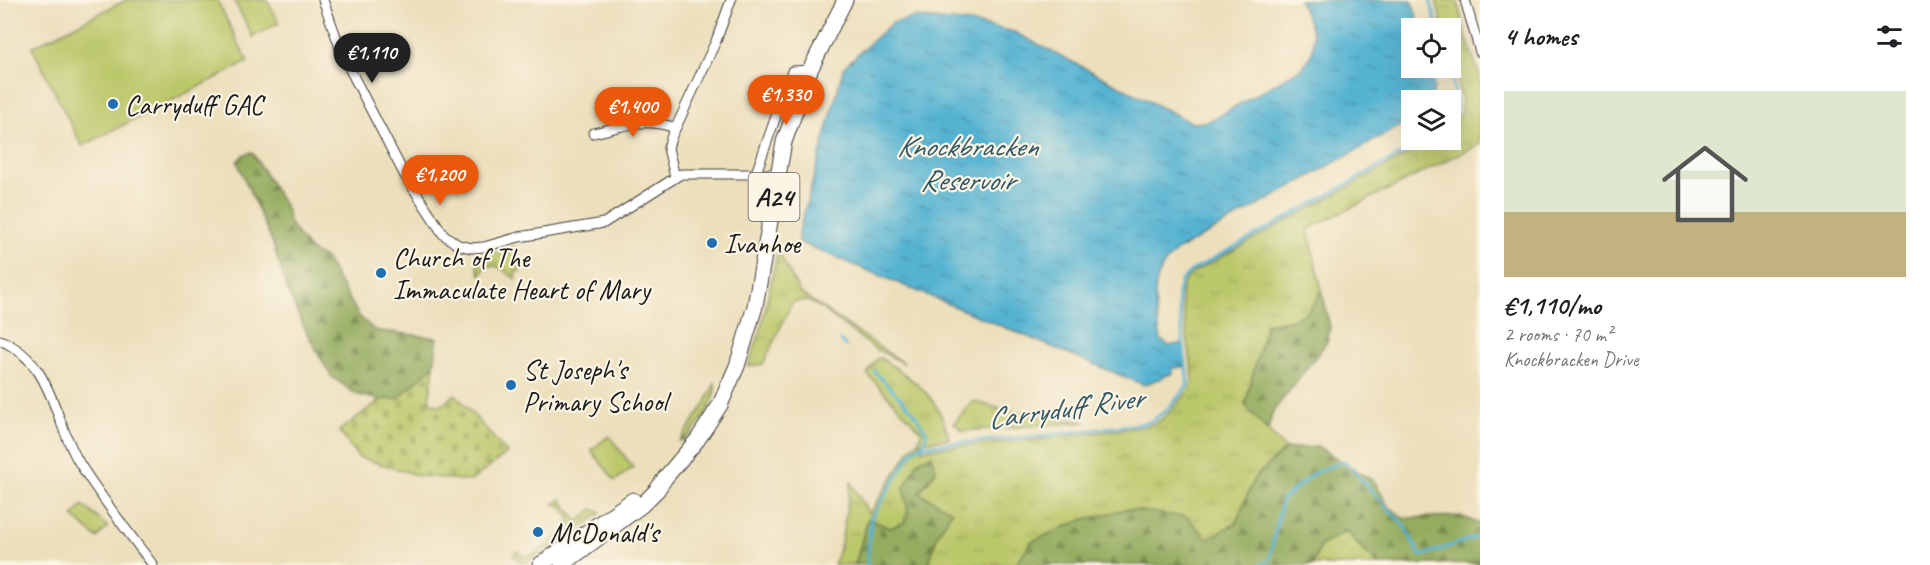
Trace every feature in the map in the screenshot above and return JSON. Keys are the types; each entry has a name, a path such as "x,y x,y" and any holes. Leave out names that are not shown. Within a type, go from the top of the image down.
{"highway":[{"name":"A24","path":"562,565 642,505 657,490 706,428 720,405 737,366 755,306 784,142 810,70 845,0"},
{"name":"A24","path":"540,565 653,483 665,478"}],"street":[{"path":"323,0 344,56 372,114 413,189 443,234 458,245 472,248 519,237 604,223 675,177 689,173 778,174"},
{"path":"675,177 668,148 675,128 716,42 731,0"},
{"path":"1465,0 1480,52"},
{"path":"756,173 792,71 810,70"},
{"path":"593,133 648,121 675,128"},
{"path":"0,340 23,352 38,369 63,431 79,462 100,495 153,565"}],"green space":[{"name":"Carryduff GAC","path":"126,0 217,0 248,62 82,146 32,47"},
{"name":"Carryduff GAC","path":"234,0 267,0 279,23 253,37"},
{"path":"1436,0 1457,0 1465,34 1480,76 1480,144 1308,229 1322,291 1308,312 1294,319 1266,325 1245,405 1285,449 1254,479 1236,523 1208,540 1032,541 1015,565 928,565 937,536 951,512 919,493 936,471 904,488 908,511 905,522 890,528 868,519 855,565 834,565 841,543 851,482 869,514 912,447 918,442 922,432 867,374 877,359 880,358 904,374 924,391 932,400 945,424 949,439 919,442 922,449 1035,440 1148,426 1161,420 1191,388 1193,377 1181,294 1184,282 1192,273 1416,150 1461,150 1462,100 1456,78 1461,78 1461,18 1440,18"},
{"path":"252,152 287,210 289,222 311,251 325,258 359,316 374,330 438,338 434,365 398,399 380,400 356,394 331,376 288,292 273,244 237,162 243,155"},
{"path":"517,247 520,271 515,272 516,279 496,266 485,267 481,275 478,265 480,255"},
{"path":"778,250 799,292 905,364 874,348 818,306 802,300 792,303 763,364 748,366 760,333"},
{"path":"1322,291 1330,327 1327,342 1272,413 1268,431 1245,405 1266,324 1294,319 1308,312"},
{"path":"434,365 429,402 441,406 455,394 507,453 471,481 420,476 358,457 339,431 380,400 398,399"},
{"path":"715,383 713,398 704,416 692,432 680,441 705,404"},
{"path":"973,401 1007,411 1085,422 963,431 954,423"},
{"path":"609,436 633,467 615,481 591,450"},
{"path":"1318,447 1374,481 1388,506 1404,518 1461,516 1480,524 1480,565 1474,563 1380,565 1359,546 1347,531 1321,545 1312,565 1015,565 1032,541 1079,521 1126,509 1187,517 1208,539 1236,523 1254,479 1285,449"},
{"path":"932,455 936,470 919,493 952,511 937,536 928,565 855,565 868,519 890,528 905,522 908,511 904,488 918,461"},
{"path":"561,499 578,522 593,509 601,513 557,544 526,562 521,562 513,555 517,551 522,555 530,556 571,525 568,515 559,505 553,504"},
{"path":"83,505 108,527 97,538 73,517"},
{"path":"1347,531 1359,546 1380,565 1312,565 1321,545"}],"water":[{"name":"Knockbracken Reservoir","path":"1299,0 1412,0 1417,18 1401,18 1401,78 1432,78 1434,90 1401,90 1401,126 1178,250 1168,260 1157,280 1155,303 1161,340 1169,346 1183,343 1186,366 1173,368 1173,373 1144,385 799,242 798,235 844,67 892,23 916,17 979,24 1014,32 1192,123 1206,122 1217,117 1302,68 1309,60 1314,43 1311,26"}],"waterway":[{"name":"Carryduff River","path":"1430,0 1435,18"},
{"name":"Carryduff River","path":"1451,78 1454,90"},
{"name":"Carryduff River","path":"867,565 871,518 912,452 919,446 1043,436 1147,423 1153,420 1170,407 1188,385 1178,295 1181,281 1191,271 1409,150"},
{"path":"840,341 846,346"},
{"path":"874,371 913,411 927,433 923,444"},
{"path":"1260,565 1269,561 1282,500 1314,473 1344,461 1403,524 1421,556 1476,537 1480,538"}],"place":[{"name":"Carryduff GAC","path":"113,104"},
{"name":"Ivanhoe","path":"712,243"},
{"name":"Church of The Immaculate Heart of Mary","path":"381,273"},
{"name":"St Joseph's Primary School","path":"511,385"},
{"name":"McDonald's","path":"538,532"}]}
